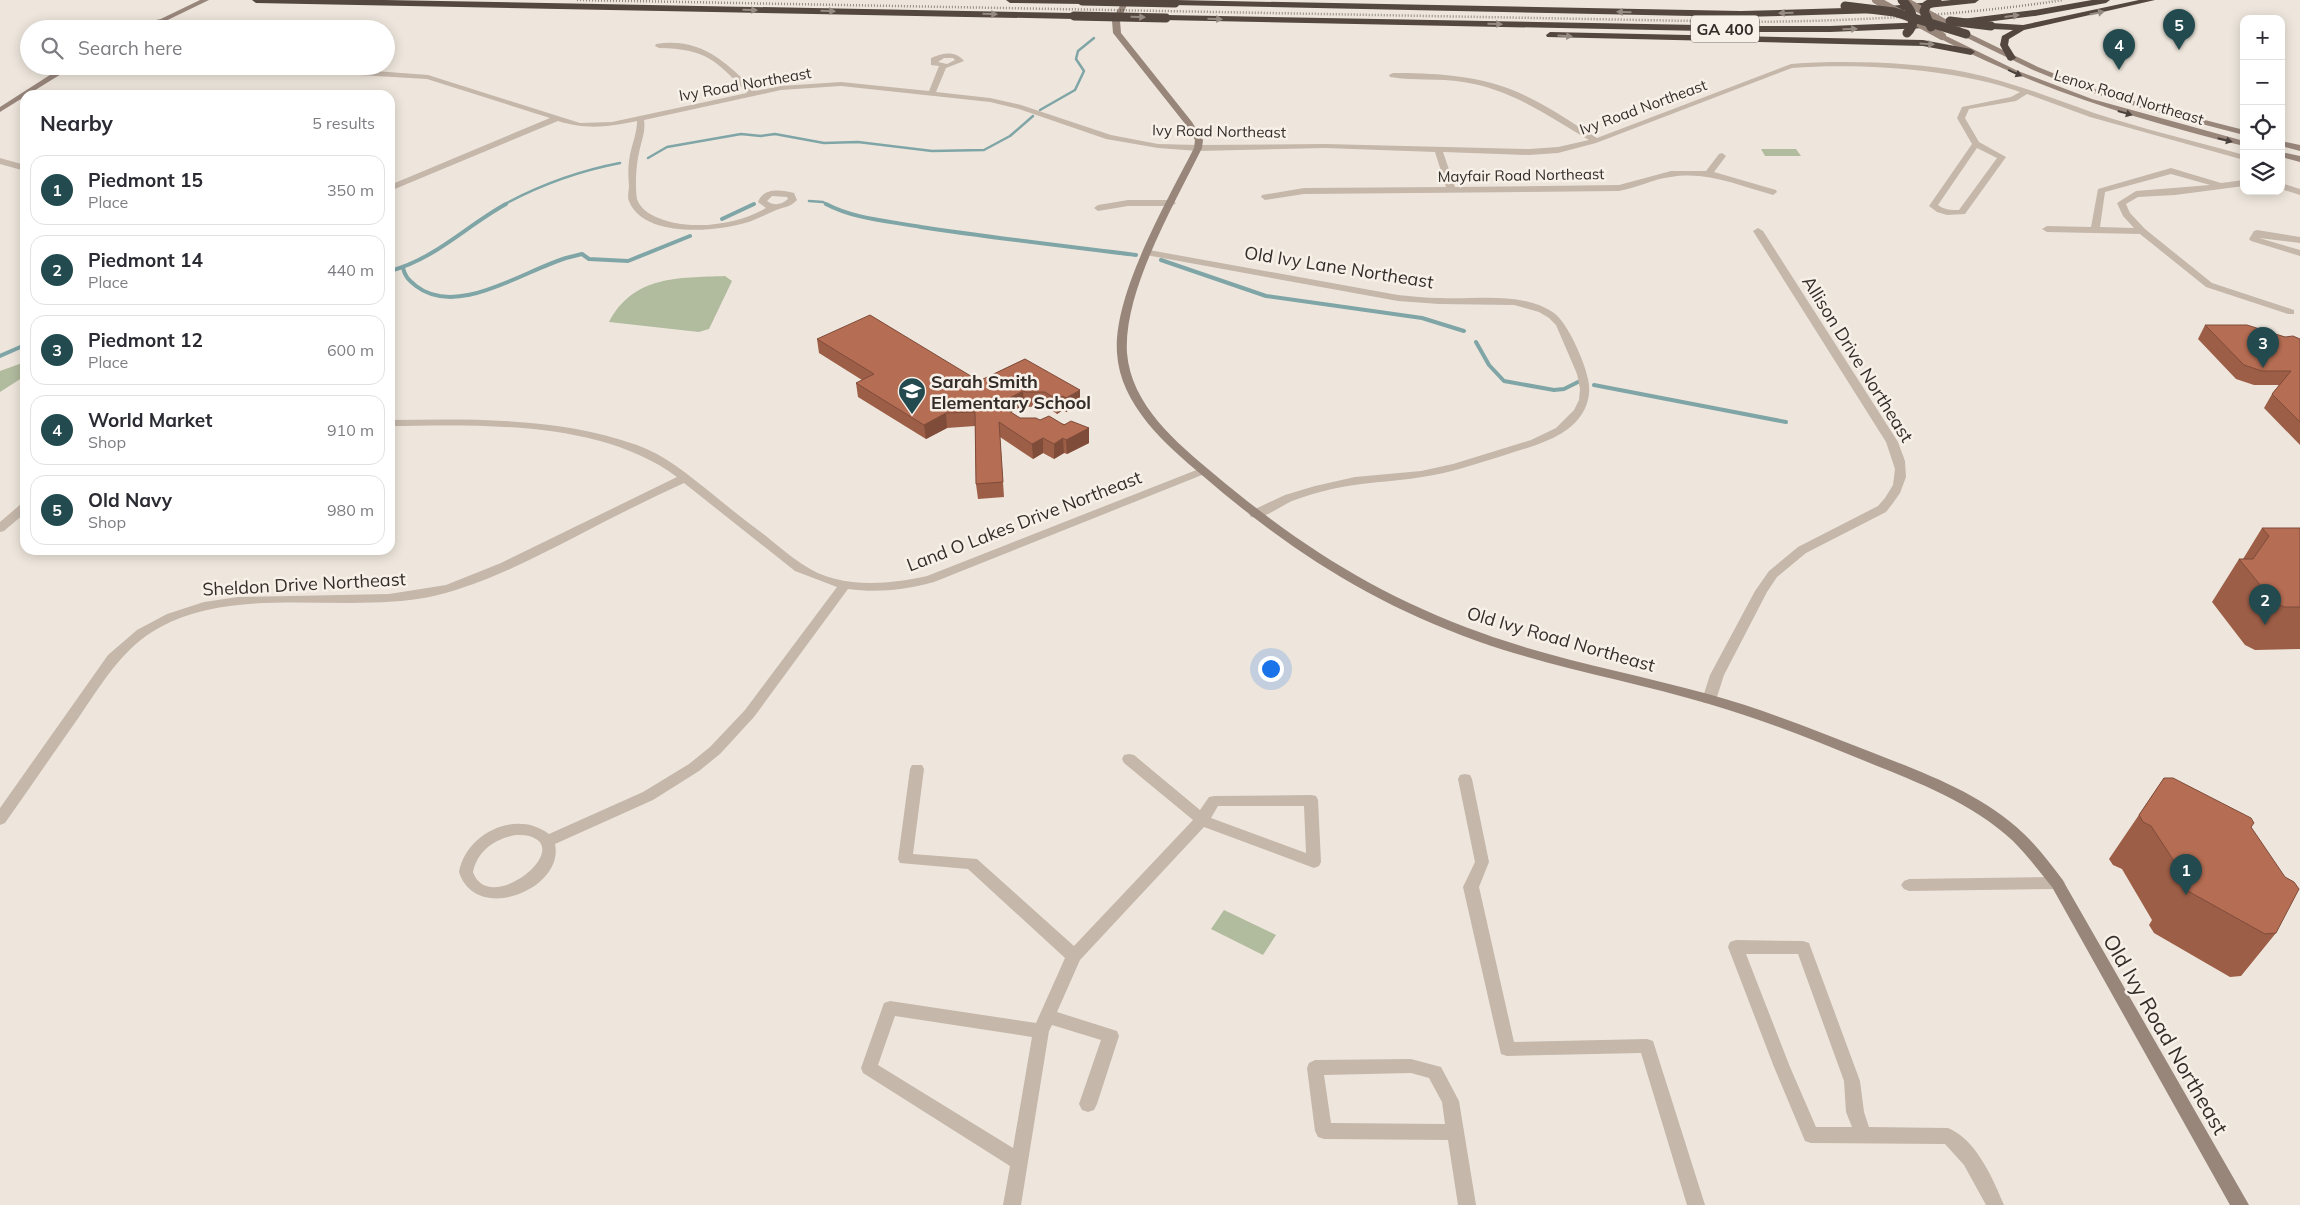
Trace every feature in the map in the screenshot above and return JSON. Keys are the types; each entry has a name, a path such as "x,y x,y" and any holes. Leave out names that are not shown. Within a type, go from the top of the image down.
{"highway":[{"name":"GA 400","path":"256,0 1715,29 1867,28 1974,21 2035,13 2106,0"},
{"name":"GA 400","path":"1010,0 1741,14 1880,10 1975,0"},
{"path":"1877,0 1913,16"},
{"path":"1861,41 1890,39 1907,33 1914,25 1913,16 1902,0"},
{"path":"1925,16 1927,5 1937,0"},
{"path":"1175,3 1324,1 1816,5 1844,3 1913,16 1925,16 1990,26 2023,28 2151,0"},
{"path":"1925,16 1966,34"},
{"path":"1925,16 1942,36"},
{"path":"1342,21 1441,30 1577,37 1861,41 1935,44 1971,52"},
{"path":"2011,58 2004,45 2005,38 2023,28"}],"street":[{"path":"162,20 206,0"},
{"path":"1126,0 1116,20 1117,33 1196,133 1199,140 1198,148"},
{"path":"1877,0 1901,14"},
{"path":"1902,0 1925,16"},
{"name":"Lenox Road Northeast","path":"1913,16 1942,36 1971,52 2040,84 2098,105 2240,143"},
{"name":"Lenox Road Northeast","path":"1938,19 2011,58 2060,79 2102,93 2240,132"},
{"path":"659,46 684,46 700,49 715,56 752,93"},
{"name":"Ivy Road Northeast","path":"395,73 428,77 572,124 591,126 640,118 752,93 797,86 827,84 932,93 1006,104 1123,140 1158,146 1198,148 1325,146 1529,152 1558,150 1596,141 1799,64 1929,69 2006,84 2135,128 2240,157"},
{"path":"932,93 944,66"},
{"path":"32,90 56,75"},
{"path":"1393,75 1451,77 1493,86 1515,94 1596,141"},
{"path":"1976,144 1933,206 1938,210 1950,213 1962,212 2002,157 1976,144 1960,118 1966,107 2013,99 2026,91"},
{"path":"0,110 20,97"},
{"path":"640,118 642,127 634,152 632,169 633,200 639,211 651,220 661,224 726,226 762,214 774,207"},
{"path":"395,186 556,119"},
{"path":"2285,144 2300,148"},
{"name":"Old Ivy Road Northeast","path":"1198,148 1149,252 1131,299 1123,337 1124,365 1131,389 1145,412 1175,446 1255,514 1296,545 1336,571 1433,619 1530,653 1709,700 1792,726 1940,785 1963,796 2005,824 2025,842 2057,883 2240,1205"},
{"path":"1438,149 1438,156 1451,190"},
{"path":"2285,155 2300,159"},
{"path":"1708,174 1722,156"},
{"path":"0,161 20,167"},
{"path":"2095,230 2101,192 2106,188 2171,171 2223,186"},
{"name":"Mayfair Road Northeast","path":"1265,197 1304,191 1619,188 1638,185 1672,174 1708,174 1774,192"},
{"path":"2100,198 2123,202 2136,194 2175,192 2240,184"},
{"path":"2285,187 2300,192"},
{"path":"2123,202 2121,204 2126,214 2142,230 2209,285 2291,312"},
{"path":"1098,208 1128,203 1172,203"},
{"path":"2047,229 2142,230"},
{"name":"Allison Drive Northeast","path":"1709,700 1717,674 1761,591 1773,574 1802,550 1882,508 1894,495 1900,480 1901,470 1892,442 1758,231"},
{"path":"2297,240 2257,232 2254,239 2300,253"},
{"path":"2286,249 2297,240"},
{"name":"Old Ivy Lane Northeast","path":"1149,252 1398,298 1439,301 1498,300 1529,305 1552,316 1560,324 1582,374 1585,389 1584,400 1579,411 1571,421 1549,436 1455,468 1421,474 1355,480 1319,488 1289,498 1255,514"},
{"name":"Land O Lakes Drive Northeast","path":"395,423 507,426 561,431 600,438 634,448 660,461 684,478 799,568 820,579 844,585 889,587 930,579 1204,471"},
{"name":"Sheldon Drive Northeast","path":"0,819 113,658 126,644 158,622 178,613 217,603 381,600 417,595 454,586 500,568 684,478"},
{"path":"0,528 20,511"},
{"path":"547,841 611,815 648,796 686,773 715,750 750,713 844,585"},
{"path":"1012,1205 1044,1024 1074,956 1202,820 1214,802 1311,800 1314,862 1202,820 1129,759"},
{"path":"917,769 905,860 972,863 1074,956"},
{"path":"1465,779 1482,862 1471,887 1507,1049 1647,1046 1696,1205"},
{"path":"526,829 543,835 547,841 550,848 546,865 540,873 522,886 500,892 489,892 480,890 468,879 466,872 470,855 495,834 526,829"},
{"path":"1909,885 2057,883"},
{"path":"1863,1135 1855,1112 1852,1080 1803,948 1736,947 1782,1067 1811,1135 1948,1136 1965,1152 1982,1176 1995,1205"},
{"path":"1019,1162 869,1068 890,1008 1044,1024 1111,1036 1088,1104"},
{"path":"1456,1132 1324,1131 1316,1068 1411,1066 1435,1072 1450,1101 1456,1132 1467,1205"}],"green space":[{"path":"1761,149 1796,149 1801,156 1765,156"},
{"path":"725,276 732,281 709,329 699,332 609,322 619,307 631,295 644,287 674,279"},
{"path":"20,364 20,379 0,392 0,371"},
{"path":"1224,910 1276,935 1263,955 1211,929"}],"building":[{"path":"870,315 979,381 1025,359 1080,390 1066,398 1063,396 1056,399 1045,392 1023,391 998,404 1020,418 1036,418 1040,420 1049,416 1064,425 1071,421 1089,428 1066,440 1063,438 1054,444 1043,438 1032,444 999,422 1003,482 976,484 975,412 946,413 924,425 856,383 874,374 817,339"},
{"path":"2205,325 2247,325 2285,337 2293,336 2300,339 2300,422 2272,394 2291,371 2262,371 2244,365"},
{"path":"2262,528 2300,528 2300,607 2284,607 2274,602 2239,559 2253,559 2269,536"},
{"path":"2164,778 2173,778 2251,818 2254,823 2251,827 2285,877 2294,882 2299,889 2276,933 2265,934 2186,890 2181,882 2184,876 2151,826 2143,822 2139,815"}],"waterway":[{"path":"1040,110 1075,90 1084,71 1076,59 1078,51 1094,38"},
{"path":"648,158 667,147 741,134 761,136 775,134 824,143 858,142 932,151 984,150 1010,136 1033,116"},
{"path":"503,205 531,191 560,180 589,170 620,163"},
{"path":"809,201 823,202 827,205"},
{"path":"395,269 421,259 506,204"},
{"path":"722,219 754,204 752,205"},
{"path":"827,205 848,213 884,221 975,235 1136,255"},
{"path":"403,268 405,274 416,286 432,295 451,297 470,295 490,289 566,258 582,254 589,259 628,261 690,236"},
{"path":"1161,260 1266,296 1422,318 1464,331"},
{"path":"1476,342 1489,365 1504,381 1554,390 1564,389 1580,381"},
{"path":"0,356 20,347"},
{"path":"1594,385 1786,422"}],"railway":[{"path":"577,0 1748,22 1906,17 2063,0"}],"place":[{"name":"Old Navy","path":"2179,50"},
{"name":"World Market","path":"2119,70"},
{"name":"Piedmont 12","path":"2263,368"},
{"name":"Sarah Smith Elementary School","path":"912,415"},
{"name":"Piedmont 14","path":"2265,625"},
{"name":"Piedmont 15","path":"2186,895"}]}
